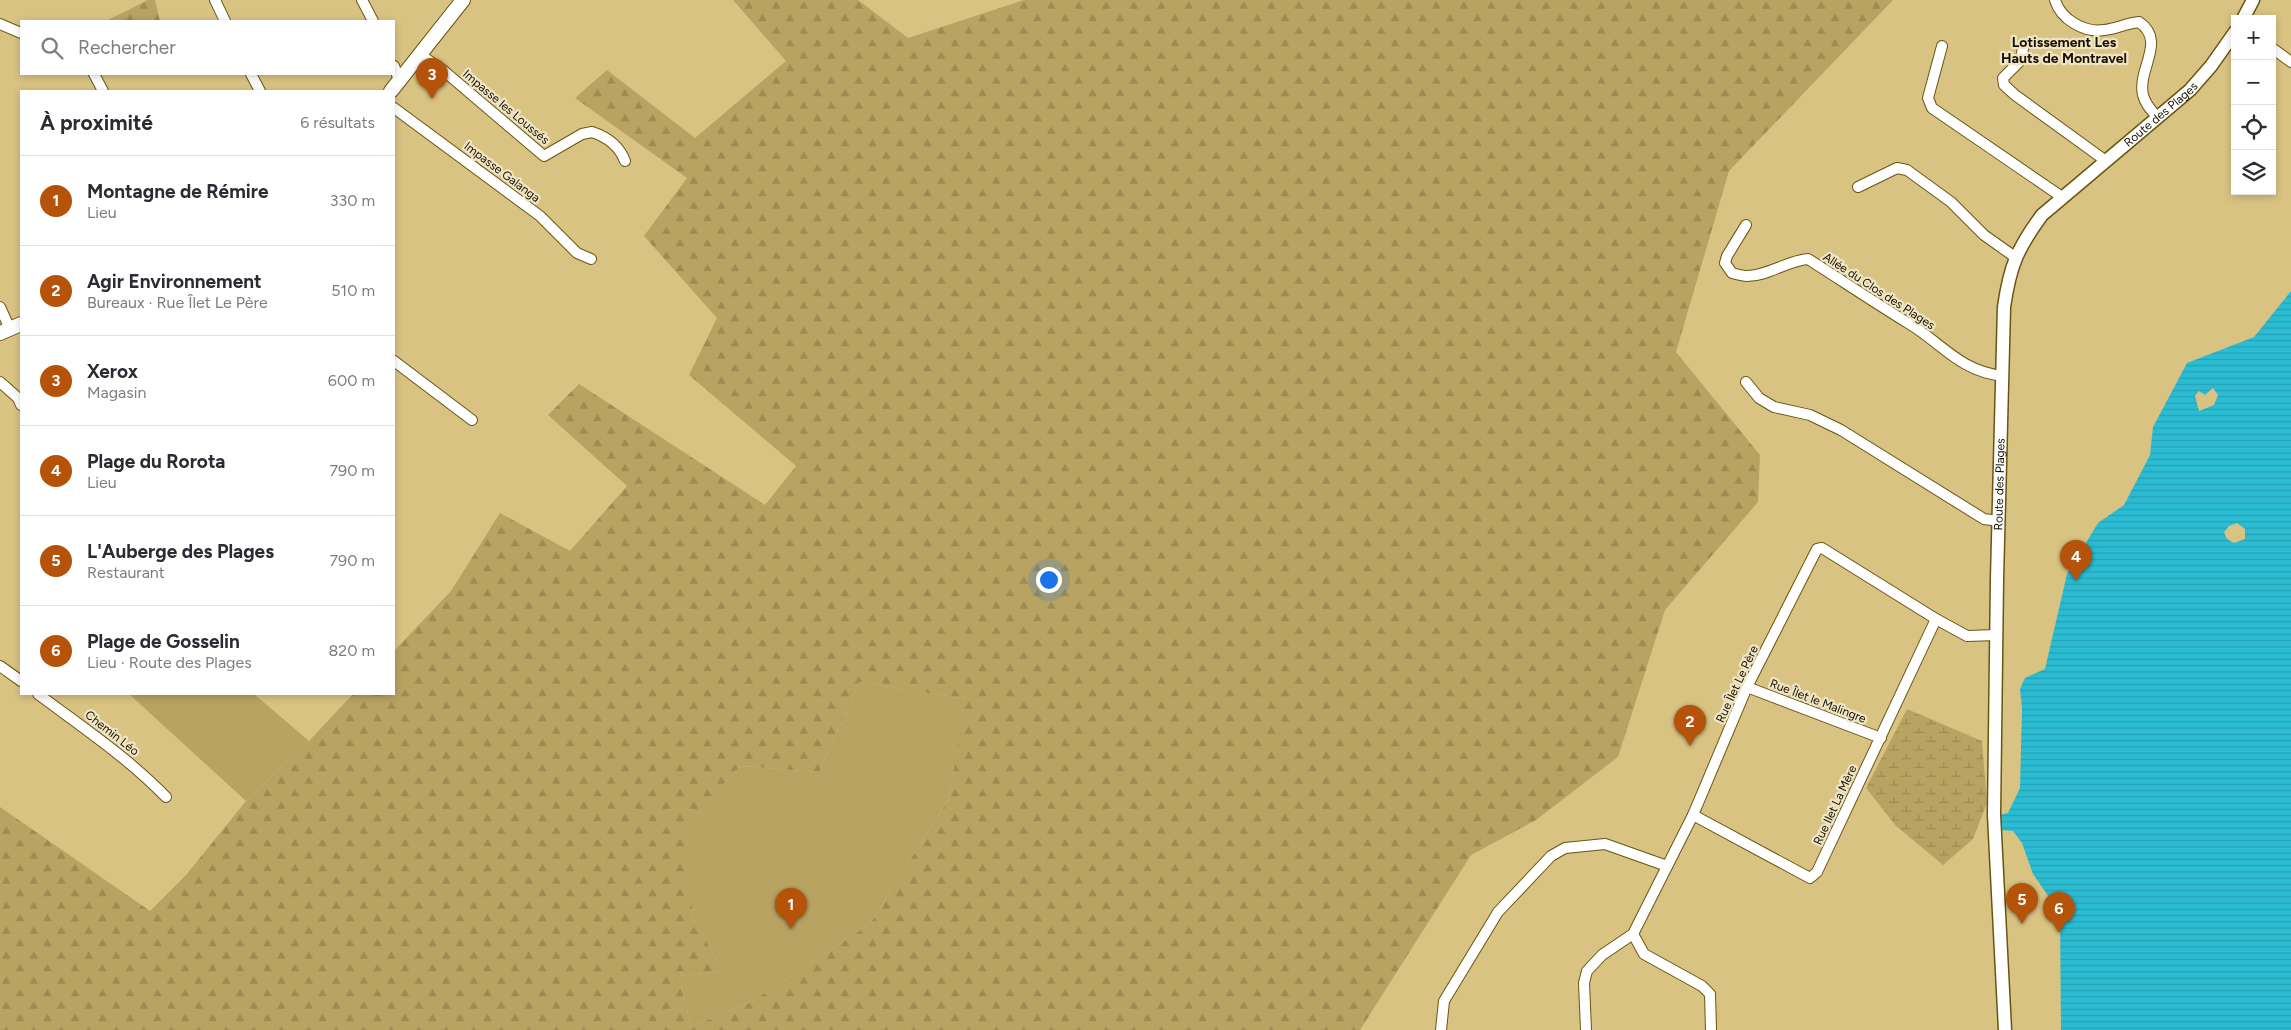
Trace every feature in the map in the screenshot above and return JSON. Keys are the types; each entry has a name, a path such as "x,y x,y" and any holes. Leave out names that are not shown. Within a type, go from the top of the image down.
{"main road":[{"path":"395,86 463,0"}],"street":[{"path":"215,0 225,20"},
{"path":"362,0 372,20"},
{"path":"2055,0 2070,22 2093,31 2103,31 2139,22 2148,28 2152,41 2143,94 2149,107 2158,118"},
{"path":"2245,15 2253,0"},
{"path":"0,24 20,33"},
{"name":"Route des Plages","path":"2005,1030 1994,814 2004,307 2008,282 2014,257 2042,215 2062,196 2190,90 2211,66 2231,38"},
{"path":"2024,44 2020,61 2003,78 2004,85 2106,161"},
{"path":"1942,46 1928,98 1932,108 2062,196"},
{"path":"2276,51 2291,62"},
{"name":"Impasse les Loussés","path":"419,54 444,71 544,156 582,134 592,132 615,144 625,160"},
{"path":"95,75 102,90"},
{"path":"252,75 259,90"},
{"name":"Impasse Galanga","path":"395,109 540,216 577,253 591,259"},
{"path":"1858,187 1897,168 1907,170 1951,202 1984,235 2014,257"},
{"name":"Allée du Clos des Plages","path":"1746,225 1727,256 1725,263 1732,273 1747,276 1764,273 1795,260 1808,259 1908,323 1947,353 1984,374 2003,376"},
{"path":"0,307 10,329"},
{"path":"395,362 472,420"},
{"path":"0,382 18,398 20,403"},
{"path":"1746,382 1759,398 1774,407 1810,415 1833,426 1984,519 1999,520"},
{"name":"Rue Îlet Le Père","path":"1586,1030 1584,983 1587,971 1602,954 1633,934 1693,815 1747,687 1817,549 1822,548 1936,620 1968,636 1997,635"},
{"name":"Rue Ilet La Mère","path":"1693,815 1810,878 1817,872 1936,620"},
{"path":"0,666 20,680"},
{"name":"Rue Îlet le Malingre","path":"1747,687 1880,738"},
{"name":"Chemin Léo","path":"39,695 99,738 141,772 166,797"},
{"path":"1441,1030 1444,1000 1498,912 1551,856 1566,848 1605,844 1668,866"},
{"path":"1633,934 1644,954 1710,994 1711,1030"}],"green space":[{"path":"148,0 155,0 160,20 108,20"},
{"path":"733,0 858,0 908,38 1024,0 1893,0 1729,171 1676,352 1760,455 1758,502 1665,610 1618,757 1536,820 1471,855 1360,1030 0,1030 0,807 150,911 186,875 246,801 309,741 352,695 395,695 395,650 451,591 500,513 570,551 627,486 548,415 579,384 765,505 796,466 689,375 717,318 644,236 687,178 575,98 607,70 695,138 786,61","holes":["859,682 966,699 949,798 870,924 753,1001 691,1027 679,976 723,971 693,918 687,825 740,766 819,772"]},
{"path":"859,682 967,699 949,798 870,924 753,1001 691,1027 679,976 723,971 693,918 686,825 740,766 819,772"},
{"path":"130,695 255,695 309,741 246,801"},
{"path":"1907,709 1982,741 1987,803 1973,839 1943,865 1896,826 1866,788"}],"water":[{"path":"2291,291 2291,1030 2061,1030 2060,913 2033,874 2022,843 2013,831 2001,830 2000,815 2008,813 2020,788 2022,709 2020,689 2025,678 2045,669 2067,574 2098,523 2124,505 2150,455 2153,427 2187,363 2254,337","holes":["2213,388 2218,395 2214,405 2199,411 2195,396 2199,391 2205,395","2237,523 2245,529 2245,539 2234,543 2227,539 2224,532 2229,526"]}],"place":[{"name":"Xerox","path":"432,99"},
{"name":"Plage du Rorota","path":"2076,581"},
{"name":"Agir Environnement","path":"1690,746"},
{"name":"L'Auberge des Plages","path":"2022,924"},
{"name":"Montagne de Rémire","path":"791,929"},
{"name":"Plage de Gosselin","path":"2059,933"}],"district":[{"name":"Lotissement Les Hauts de Montravel","path":"2064,50"}]}
